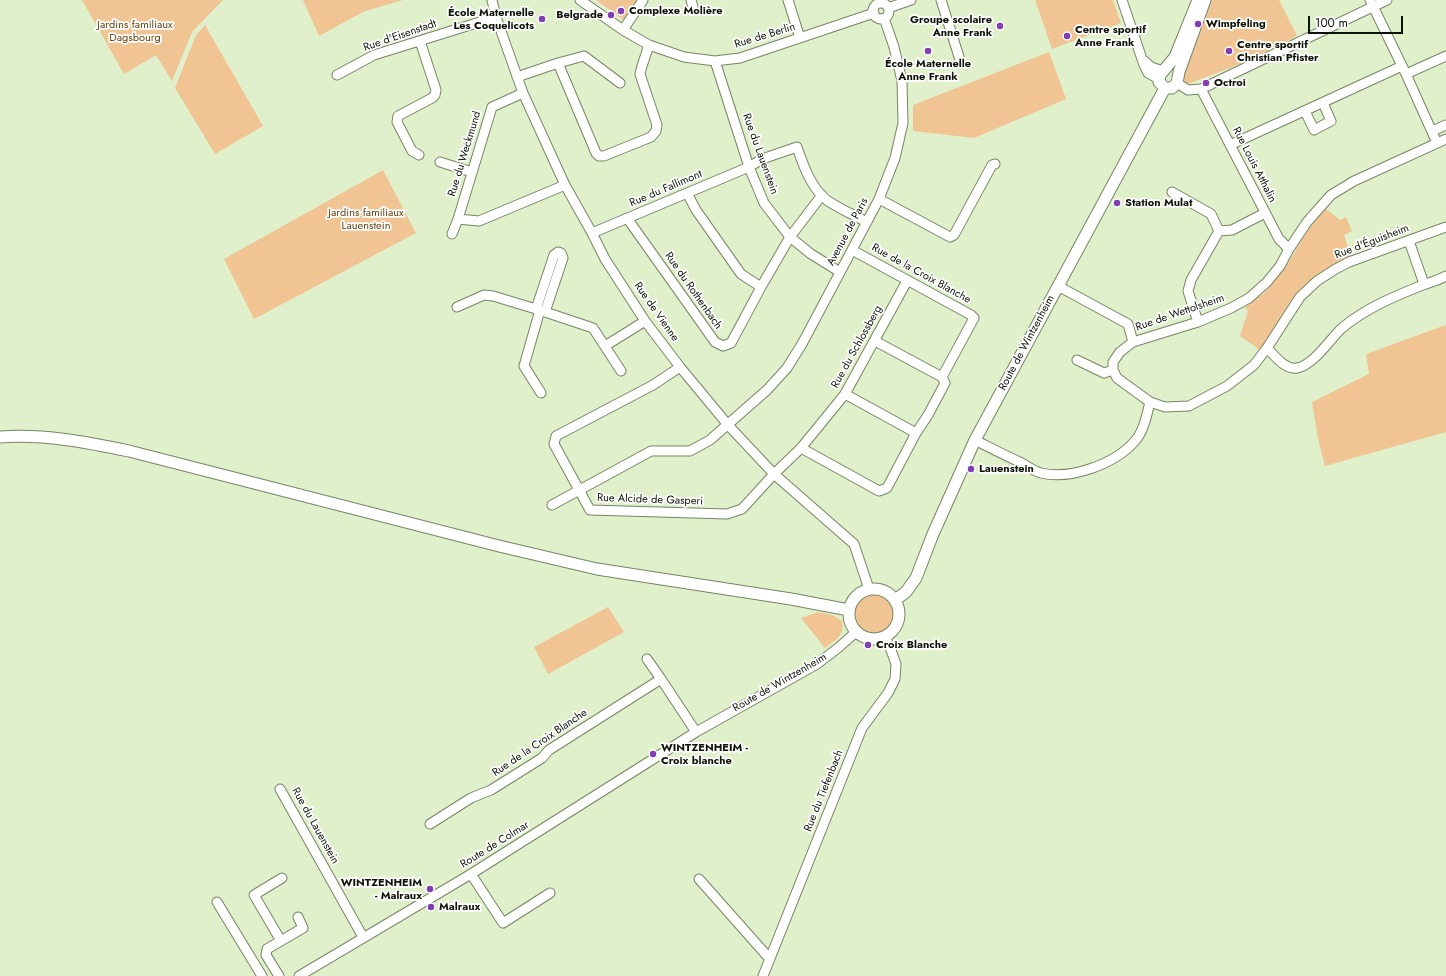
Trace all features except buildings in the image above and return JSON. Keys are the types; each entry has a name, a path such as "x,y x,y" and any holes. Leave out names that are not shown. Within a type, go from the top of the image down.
{"main road":[{"name":"Route de Wintzenheim","path":"895,600 906,592 916,578 933,534 975,440 1058,286 1162,79 1176,57 1198,0"},
{"path":"1177,82 1177,77 1173,72 1166,70 1162,79 1172,88 1177,82 1179,72 1205,0"},
{"path":"0,437 36,436 74,440 129,451 483,542 597,569 791,599 849,610"},
{"path":"869,589 880,590 889,594 895,600 899,612 898,623 893,631 885,637 873,639 864,637 856,632 850,621 849,610 853,600 869,589"}],"street":[{"name":"Rue de Vienne","path":"492,0 496,17 523,93 565,185 605,259 645,321 728,425 774,474 854,544 869,589"},
{"name":"Rue de Berlin","path":"580,0 649,46 684,57 715,61 740,58 874,13"},
{"path":"623,30 643,0"},
{"path":"788,0 800,38"},
{"path":"888,8 911,0"},
{"path":"941,0 961,63"},
{"path":"1122,0 1148,73 1162,79"},
{"path":"1177,82 1188,90 1201,89 1371,3 1387,0"},
{"path":"878,2 884,4 888,8 889,14 884,18 878,18 874,13 875,6 878,2"},
{"path":"1371,3 1404,70 1437,143"},
{"name":"Rue d'Eisenstadt","path":"337,75 374,55 496,17"},
{"name":"Avenue de Paris","path":"552,505 651,451 690,451 710,440 767,390 787,368 802,344 879,200 895,158 903,123 902,81 894,47 884,18"},
{"path":"419,155 412,151 397,122 398,116 435,95 436,90 420,41"},
{"path":"558,63 596,153 599,156 604,156 651,137 656,131 657,125 640,74 649,46"},
{"path":"517,77 584,56 620,83"},
{"path":"1230,145 1323,103 1404,70 1446,56"},
{"name":"Rue du Lauenstein","path":"715,61 749,167 764,203 790,237 811,254 840,272"},
{"name":"Rue Louis Atthalin","path":"1201,89 1279,239 1289,249"},
{"name":"Rue du Weckmund","path":"452,234 458,219 492,107 523,93"},
{"path":"1305,111 1314,130 1331,122 1323,103"},
{"path":"1432,132 1446,125"},
{"name":"Rue de Wettolsheim","path":"1113,370 1113,362 1120,352 1133,342 1198,322 1231,308 1249,298 1267,282 1280,266 1289,249 1307,222 1332,196 1354,181 1446,139"},
{"name":"Rue du Fallimont","path":"592,233 749,167 762,159 797,147 806,174 822,195"},
{"path":"440,162 472,172"},
{"path":"879,200 950,237 954,235 992,165 995,164"},
{"path":"458,219 479,221 565,185"},
{"path":"1172,192 1211,214 1219,231"},
{"path":"687,193 696,210 741,274 761,287"},
{"path":"822,195 827,201 867,222"},
{"name":"Rue du Rothenbach","path":"627,218 715,342 723,346 731,343 790,237 822,195"},
{"path":"1219,231 1232,230 1265,213"},
{"name":"Rue d'Éguisheim","path":"1150,402 1165,407 1189,406 1227,386 1254,365 1267,348 1300,297 1317,281 1349,262 1446,227"},
{"path":"1198,322 1188,291 1191,280 1219,231"},
{"path":"1409,241 1424,284"},
{"name":"Rue de la Croix Blanche","path":"801,448 879,492 887,488 916,433 928,415 945,383 942,377 974,318 852,250"},
{"path":"541,310 563,258 561,253 558,252 554,255 541,310 524,366 541,393"},
{"path":"1267,348 1288,367 1297,368 1315,357 1342,328 1373,307 1424,284 1446,276"},
{"name":"Rue du Schlossberg","path":"774,474 801,448 846,394 907,281"},
{"path":"1058,286 1128,324 1133,342"},
{"path":"456,307 484,295 494,296 593,328 621,372"},
{"path":"605,346 645,321"},
{"path":"875,341 942,377"},
{"path":"975,440 1039,472 1063,475 1086,470 1108,461 1120,454 1136,440 1150,402 1117,378 1113,370 1104,373 1077,360"},
{"name":"Rue Alcide de Gasperi","path":"680,366 653,385 556,436 554,444 590,510 727,514 742,509 774,474"},
{"path":"846,394 916,433"},
{"name":"Route de Wintzenheim","path":"698,730 817,664 856,632"},
{"name":"Rue du Tiefenbach","path":"762,976 862,728 888,693 895,679 896,664 892,650 885,637"},
{"path":"647,659 698,730"},
{"name":"Rue de la Croix Blanche","path":"430,824 471,798 491,790 542,758 549,750 661,679"},
{"name":"Route de Colmar","path":"299,976 471,874 698,730"},
{"name":"Rue du Lauenstein","path":"280,789 363,937"},
{"path":"471,874 503,923 550,893"},
{"path":"282,878 254,895 282,940"},
{"path":"699,880 769,958"},
{"path":"217,902 262,976"},
{"path":"279,976 266,955 267,949 303,928 298,917"}],"green space":[{"name":"Jardins familiaux Dagsbourg","path":"82,0 223,0 192,32 172,81 156,55 124,74"},
{"path":"303,0 403,0 365,11 319,36"},
{"name":"Complexe Molière","path":"596,0 640,0 625,21"},
{"name":"Centre sportif Anne Frank","path":"1035,0 1113,0 1121,23 1052,49"},
{"name":"Centre sportif Christian Pfister","path":"1212,0 1279,0 1297,36 1245,62 1191,83 1186,83 1182,77 1183,73"},
{"path":"205,25 263,126 215,154 175,88 196,35"},
{"path":"1049,52 1066,99 974,138 913,131 913,105"},
{"name":"Jardins familiaux Lauenstein","path":"383,170 416,233 254,319 224,259"},
{"path":"1325,208 1340,220 1346,217 1352,231 1344,235 1351,256 1321,272 1300,289 1286,308 1260,350 1240,336 1248,311 1245,307 1264,293 1275,281 1307,231"},
{"path":"1446,325 1446,432 1325,466 1318,439 1312,402 1369,374 1366,354"},
{"path":"870,594 878,594 885,597 891,603 894,614 891,625 885,631 878,634 870,634 863,631 857,625 854,618 854,610 857,603 863,597"},
{"path":"608,607 624,632 548,674 534,647"},
{"path":"818,612 832,615 842,621 843,626 841,634 836,640 825,648 801,618"}],"place":[{"name":"Complexe Molière","path":"621,11"},
{"name":"Belgrade","path":"611,15"},
{"name":"École Maternelle Les Coquelicots","path":"542,19"},
{"name":"Wimpfeling","path":"1198,24"},
{"name":"Groupe scolaire Anne Frank","path":"1000,26"},
{"name":"Centre sportif Anne Frank","path":"1067,36"},
{"name":"École Maternelle Anne Frank","path":"928,51"},
{"name":"Centre sportif Christian Pfister","path":"1229,51"},
{"name":"Octroi","path":"1206,83"},
{"name":"Station Mulat","path":"1117,203"},
{"name":"Lauenstein","path":"971,469"},
{"name":"Croix Blanche","path":"868,645"},
{"name":"WINTZENHEIM - Croix blanche","path":"653,754"},
{"name":"WINTZENHEIM - Malraux","path":"430,889"},
{"name":"Malraux","path":"431,907"}]}
